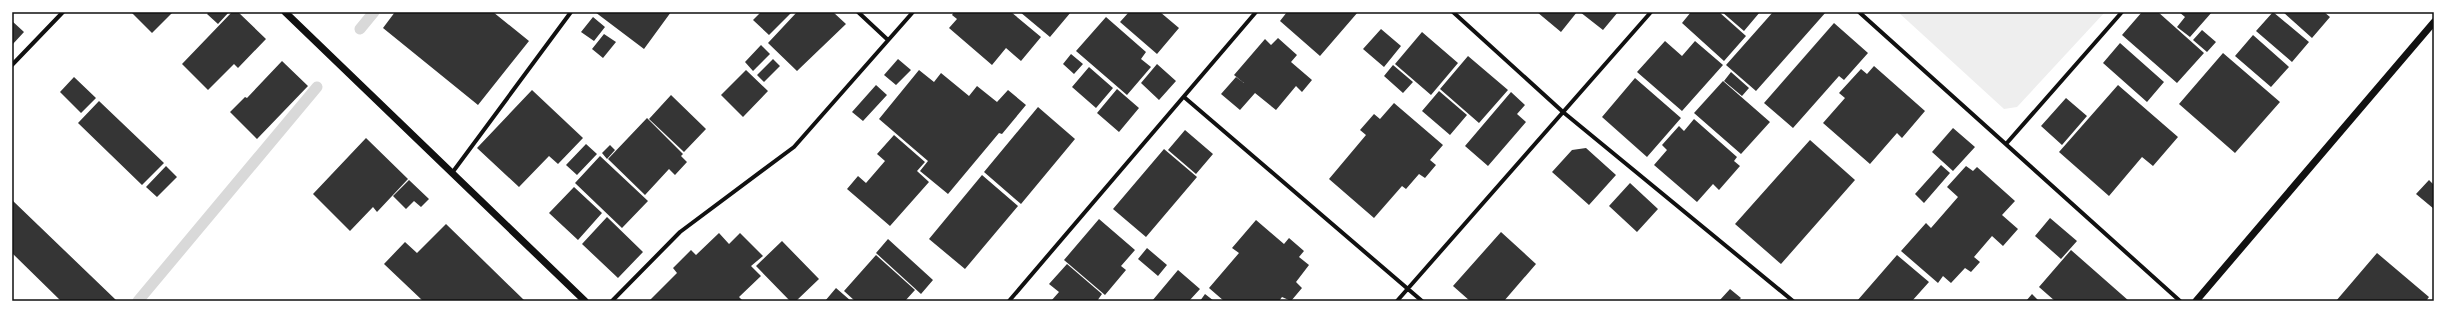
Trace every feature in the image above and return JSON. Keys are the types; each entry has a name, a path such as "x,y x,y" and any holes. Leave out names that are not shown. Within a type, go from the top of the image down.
{"street":[{"path":"12,65 63,12"},
{"path":"285,12 585,301"},
{"path":"452,173 571,12"},
{"path":"858,12 888,40"},
{"path":"612,301 680,232 794,147 913,12"},
{"path":"1009,301 1256,12"},
{"path":"1453,12 1563,112 1793,301"},
{"path":"1397,301 1651,12"},
{"path":"1859,12 2180,301"},
{"path":"2006,144 2122,12"},
{"path":"2196,301 2434,22"},
{"path":"1184,97 1422,301"}],"shaded area":[{"path":"1898,12 2105,12 2017,107 2004,109"}],"building":[{"path":"131,12 173,12 152,33"},
{"path":"209,12 229,12 218,24 207,14"},
{"path":"232,12 238,12 266,39 238,68 234,64 208,90 182,64"},
{"path":"395,12 493,12 529,41 478,105 383,28"},
{"path":"595,12 671,12 644,49"},
{"path":"761,12 792,12 769,35 753,20"},
{"path":"797,12 833,12 846,24 797,71 768,43"},
{"path":"954,12 1011,12 1041,37 1021,61 1006,48 992,65 949,28 957,19 952,15"},
{"path":"1020,12 1071,12 1050,37"},
{"path":"1129,12 1160,12 1179,28 1157,54 1120,22"},
{"path":"1287,12 1358,12 1320,56 1280,21"},
{"path":"1537,12 1577,12 1561,32"},
{"path":"1580,12 1618,12 1603,30"},
{"path":"1691,12 1719,12 1746,36 1724,61 1682,23"},
{"path":"1722,12 1760,12 1744,31"},
{"path":"1773,12 1826,12 1756,91 1726,65"},
{"path":"2142,12 2158,12 2204,53 2177,83 2122,35"},
{"path":"2179,12 2212,12 2190,37 2177,27 2185,17"},
{"path":"2273,12 2309,42 2292,62 2256,31"},
{"path":"2283,12 2324,12 2330,17 2312,38"},
{"path":"593,17 605,27 594,41 581,32"},
{"path":"1106,17 1146,52 1141,59 1151,67 1127,95 1076,51"},
{"path":"12,21 24,32 12,45"},
{"path":"1834,23 1868,53 1844,80 1839,76 1793,128 1764,103"},
{"path":"1381,29 1401,46 1384,67 1363,49"},
{"path":"2202,30 2216,42 2207,52 2193,40"},
{"path":"1422,32 1458,63 1431,95 1395,64"},
{"path":"604,34 616,42 603,58 592,49"},
{"path":"2253,35 2289,67 2271,87 2235,56"},
{"path":"1278,38 1297,55 1291,62 1312,80 1302,92 1296,86 1276,110 1255,93 1240,110 1221,94 1236,77 1244,83 1234,75 1265,39 1271,45"},
{"path":"1665,41 1682,56 1695,41 1723,65 1682,111 1637,72"},
{"path":"2120,43 2164,82 2147,102 2103,63"},
{"path":"761,45 770,54 753,71 745,62"},
{"path":"2223,53 2280,102 2235,153 2179,104"},
{"path":"1071,54 1083,64 1074,74 1063,64"},
{"path":"1468,56 1508,90 1479,123 1440,89"},
{"path":"773,59 780,66 764,82 757,75"},
{"path":"898,59 911,70 896,85 884,75"},
{"path":"282,61 308,86 257,139 230,112 245,97 247,98"},
{"path":"1157,64 1176,81 1159,100 1141,83"},
{"path":"1393,65 1413,82 1403,93 1384,76"},
{"path":"1874,66 1925,111 1902,138 1897,133 1870,164 1823,123 1845,98 1839,93 1861,69 1867,74"},
{"path":"1089,67 1113,88 1096,108 1072,87"},
{"path":"746,70 768,91 743,117 721,95"},
{"path":"919,70 934,82 941,73 969,96 977,86 997,102 1008,90 1026,105 1002,134 999,133 948,194 920,171 928,161 879,119"},
{"path":"1731,72 1749,88 1742,96 1724,81"},
{"path":"74,77 96,98 81,113 60,92"},
{"path":"1635,78 1681,118 1647,157 1602,117"},
{"path":"1723,81 1770,122 1741,154 1694,113"},
{"path":"876,85 887,95 863,121 852,112"},
{"path":"2118,85 2178,137 2153,166 2142,157 2109,196 2059,152"},
{"path":"1117,89 1139,108 1119,132 1097,113"},
{"path":"532,90 583,138 558,164 549,156 519,187 477,148"},
{"path":"1439,91 1467,115 1450,135 1422,111"},
{"path":"1511,92 1525,105 1517,114 1526,122 1488,166 1465,146"},
{"path":"671,95 706,129 684,152 649,119"},
{"path":"2066,98 2087,116 2062,145 2041,126"},
{"path":"99,101 164,163 142,185 78,123"},
{"path":"1394,103 1443,145 1430,160 1436,165 1425,178 1419,174 1406,189 1402,186 1374,218 1329,179 1366,135 1360,130 1374,114 1380,119"},
{"path":"1038,107 1075,139 1021,204 984,172"},
{"path":"647,118 683,154 681,156 687,162 675,175 669,169 645,195 608,159"},
{"path":"1694,119 1737,157 1734,161 1740,166 1719,190 1713,184 1697,202 1654,165 1667,150 1662,145 1679,126 1684,131"},
{"path":"1953,128 1975,147 1953,171 1932,152"},
{"path":"1185,130 1213,154 1196,174 1168,150"},
{"path":"894,135 925,162 917,171 929,182 890,226 847,189 858,176 866,183 885,161 877,154"},
{"path":"366,138 408,179 377,212 373,207 350,231 313,194"},
{"path":"1810,140 1855,180 1781,264 1735,224"},
{"path":"586,144 597,154 577,175 566,165"},
{"path":"610,145 615,150 607,159 602,153"},
{"path":"1586,148 1616,175 1589,205 1552,172 1572,150"},
{"path":"1164,149 1197,177 1146,237 1113,209"},
{"path":"600,156 648,201 622,228 575,183"},
{"path":"1941,165 1950,173 1924,203 1915,194"},
{"path":"166,166 177,177 157,197 146,187"},
{"path":"1966,166 1973,171 1977,167 2015,201 2002,215 2018,229 2003,246 1992,236 1974,257 1980,262 1971,272 1965,268 1951,283 1943,276 1938,283 1901,251 1926,223 1931,228 1958,197 1947,187"},
{"path":"982,175 1018,206 965,269 929,239"},
{"path":"409,180 429,199 421,207 414,201 406,209 393,196"},
{"path":"2429,180 2434,185 2434,209 2416,194"},
{"path":"1630,183 1658,209 1637,232 1609,206"},
{"path":"574,187 602,213 578,240 549,213"},
{"path":"12,200 116,300 61,301 12,253"},
{"path":"607,217 643,252 618,278 582,244"},
{"path":"2050,218 2077,241 2061,259 2035,236"},
{"path":"1099,219 1135,250 1121,266 1126,270 1105,295 1064,260"},
{"path":"1256,220 1284,244 1289,238 1304,251 1299,257 1309,265 1296,282 1302,288 1291,301 1282,297 1279,301 1224,301 1209,288 1239,253 1232,248"},
{"path":"446,224 525,301 423,301 384,264 405,242 417,253"},
{"path":"1501,232 1536,264 1504,301 1470,301 1453,286"},
{"path":"719,233 729,244 740,233 763,256 751,266 761,276 739,297 743,301 649,301 677,273 673,268 691,250 696,255"},
{"path":"888,239 933,280 921,294 876,253"},
{"path":"782,241 819,279 796,301 790,301 756,266"},
{"path":"1147,248 1167,265 1158,276 1138,259"},
{"path":"2071,250 2129,301 2055,301 2039,287"},
{"path":"2377,253 2429,297 2426,301 2336,301"},
{"path":"876,255 915,290 905,301 855,301 844,291"},
{"path":"1897,255 1929,282 1912,301 1857,301"},
{"path":"1067,264 1102,294 1097,301 1051,301 1059,292 1049,284"},
{"path":"1178,270 1200,289 1189,301 1152,301"},
{"path":"836,288 851,301 825,301"},
{"path":"1730,289 1741,298 1738,301 1719,301"},
{"path":"1205,294 1214,301 1200,301"},
{"path":"2032,294 2039,301 2026,301"}],"waterway":[{"path":"360,29 374,12"},
{"path":"138,301 317,87"}]}
